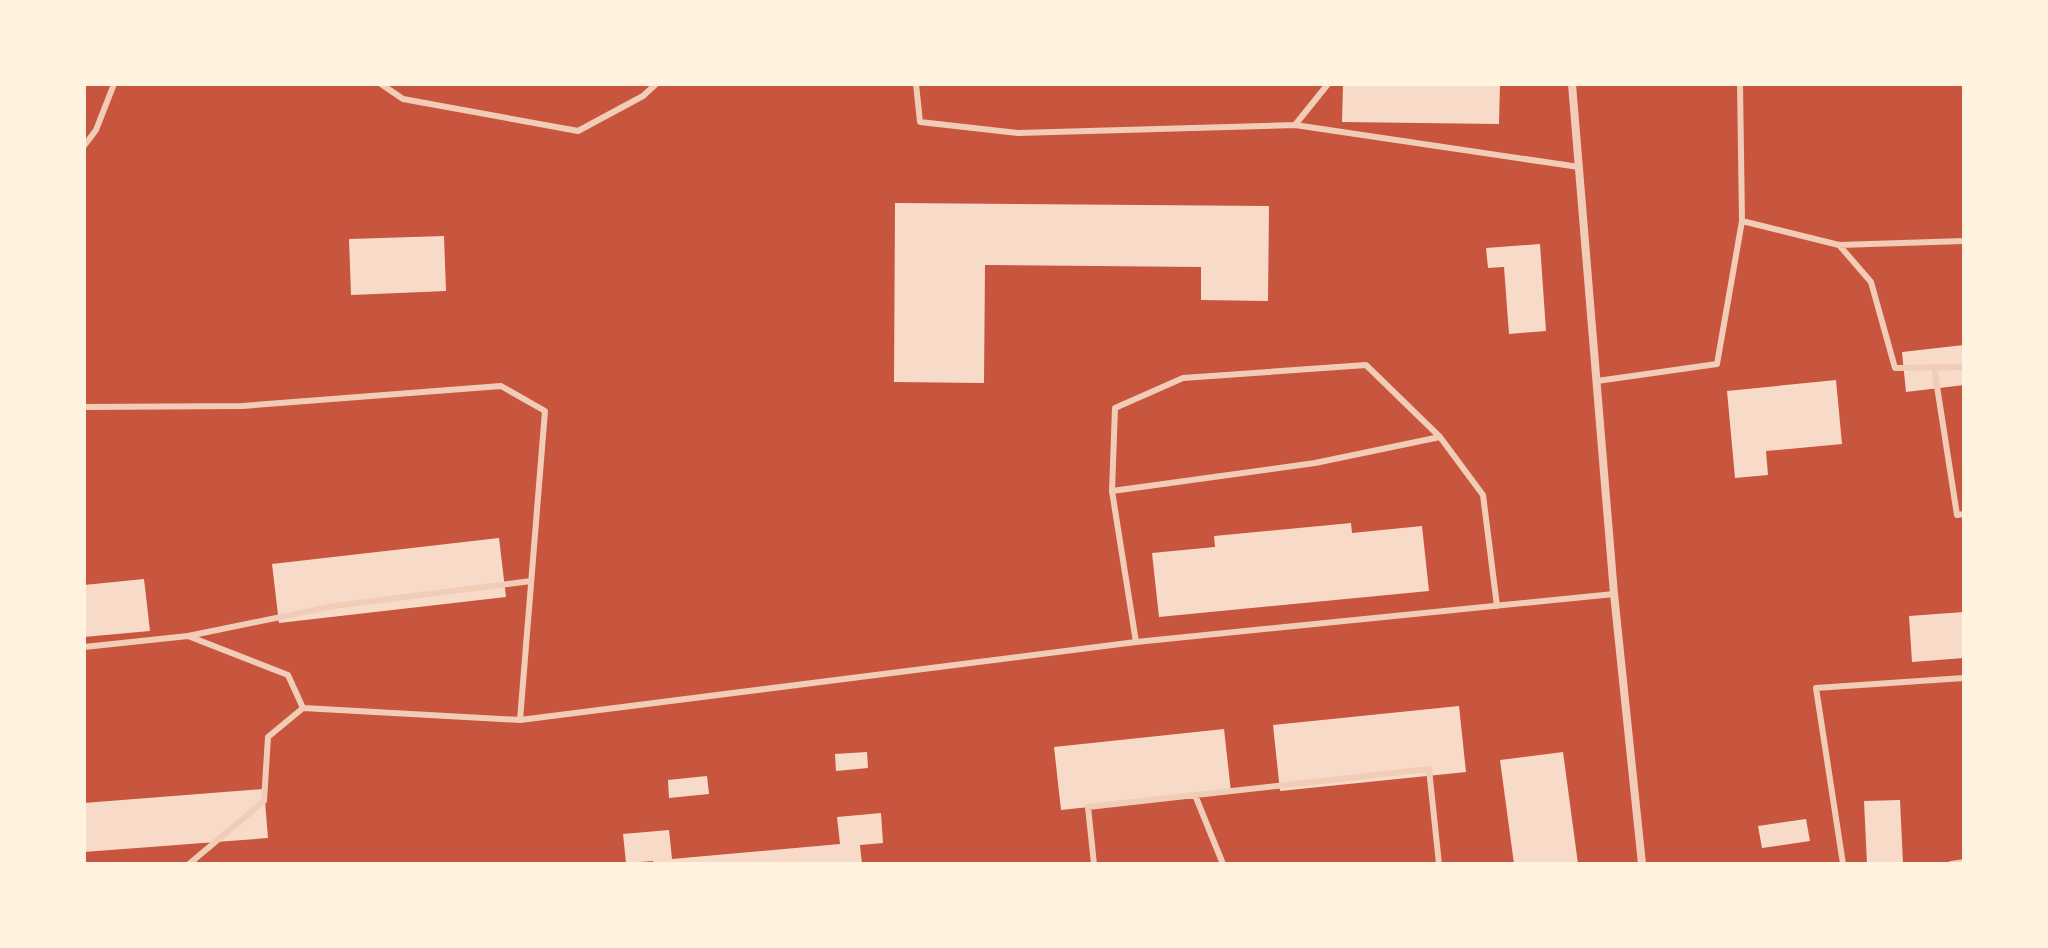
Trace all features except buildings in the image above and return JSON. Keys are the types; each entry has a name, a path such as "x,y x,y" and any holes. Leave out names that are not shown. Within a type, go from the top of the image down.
{"street":[{"path":"1572,84 1614,594 1642,864"}],"lane":[{"path":"84,146 96,130 114,84"},
{"path":"381,84 403,99 578,131 643,96 656,84"},
{"path":"916,84 920,122 1018,133 1295,125 1579,167"},
{"path":"1295,125 1328,84"},
{"path":"1597,381 1717,364 1742,221 1740,84"},
{"path":"1742,221 1839,245 1964,241"},
{"path":"1839,245 1871,282 1895,368 1964,367"},
{"path":"1136,642 1112,491 1115,408 1183,378 1366,365 1440,437 1483,495 1497,606"},
{"path":"1934,367 1957,515 1964,514"},
{"path":"84,407 242,406 501,386 545,411 520,720"},
{"path":"1112,491 1315,463 1440,437"},
{"path":"84,647 188,636 334,606 531,581"},
{"path":"189,864 264,801 268,737 303,708 520,720 1136,642 1614,594"},
{"path":"188,636 288,675 303,708"},
{"path":"1843,864 1816,688 1964,678"},
{"path":"1094,864 1088,807 1429,769 1439,864"},
{"path":"1195,795 1223,864"},
{"path":"1951,864 1964,862"}]}
